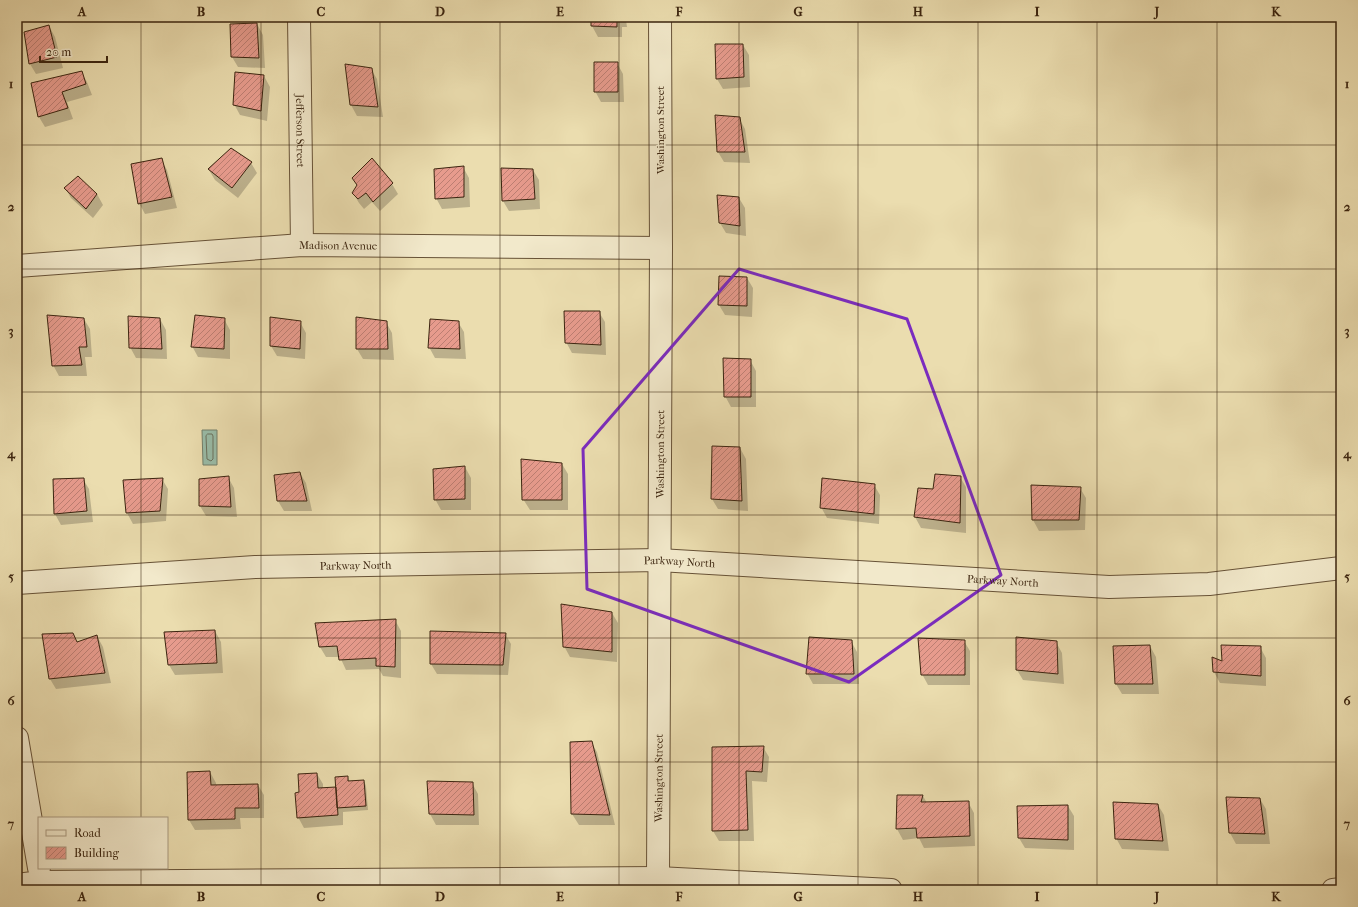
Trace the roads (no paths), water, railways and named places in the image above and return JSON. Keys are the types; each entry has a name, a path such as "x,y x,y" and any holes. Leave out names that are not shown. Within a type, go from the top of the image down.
{"street":[{"name":"Jefferson Street","path":"299,17 302,245"},
{"name":"Washington Street","path":"658,884 661,248 660,17"},
{"name":"Madison Avenue","path":"17,266 302,245 661,248"},
{"name":"Parkway North","path":"17,583 254,567 659,560 1109,587 1209,584 1341,568"},
{"path":"17,738 38,861"},
{"path":"17,885 40,873 658,884 891,890"},
{"path":"1334,890 1341,890"}],"water":[{"path":"202,430 217,430 217,465 203,465"}]}
